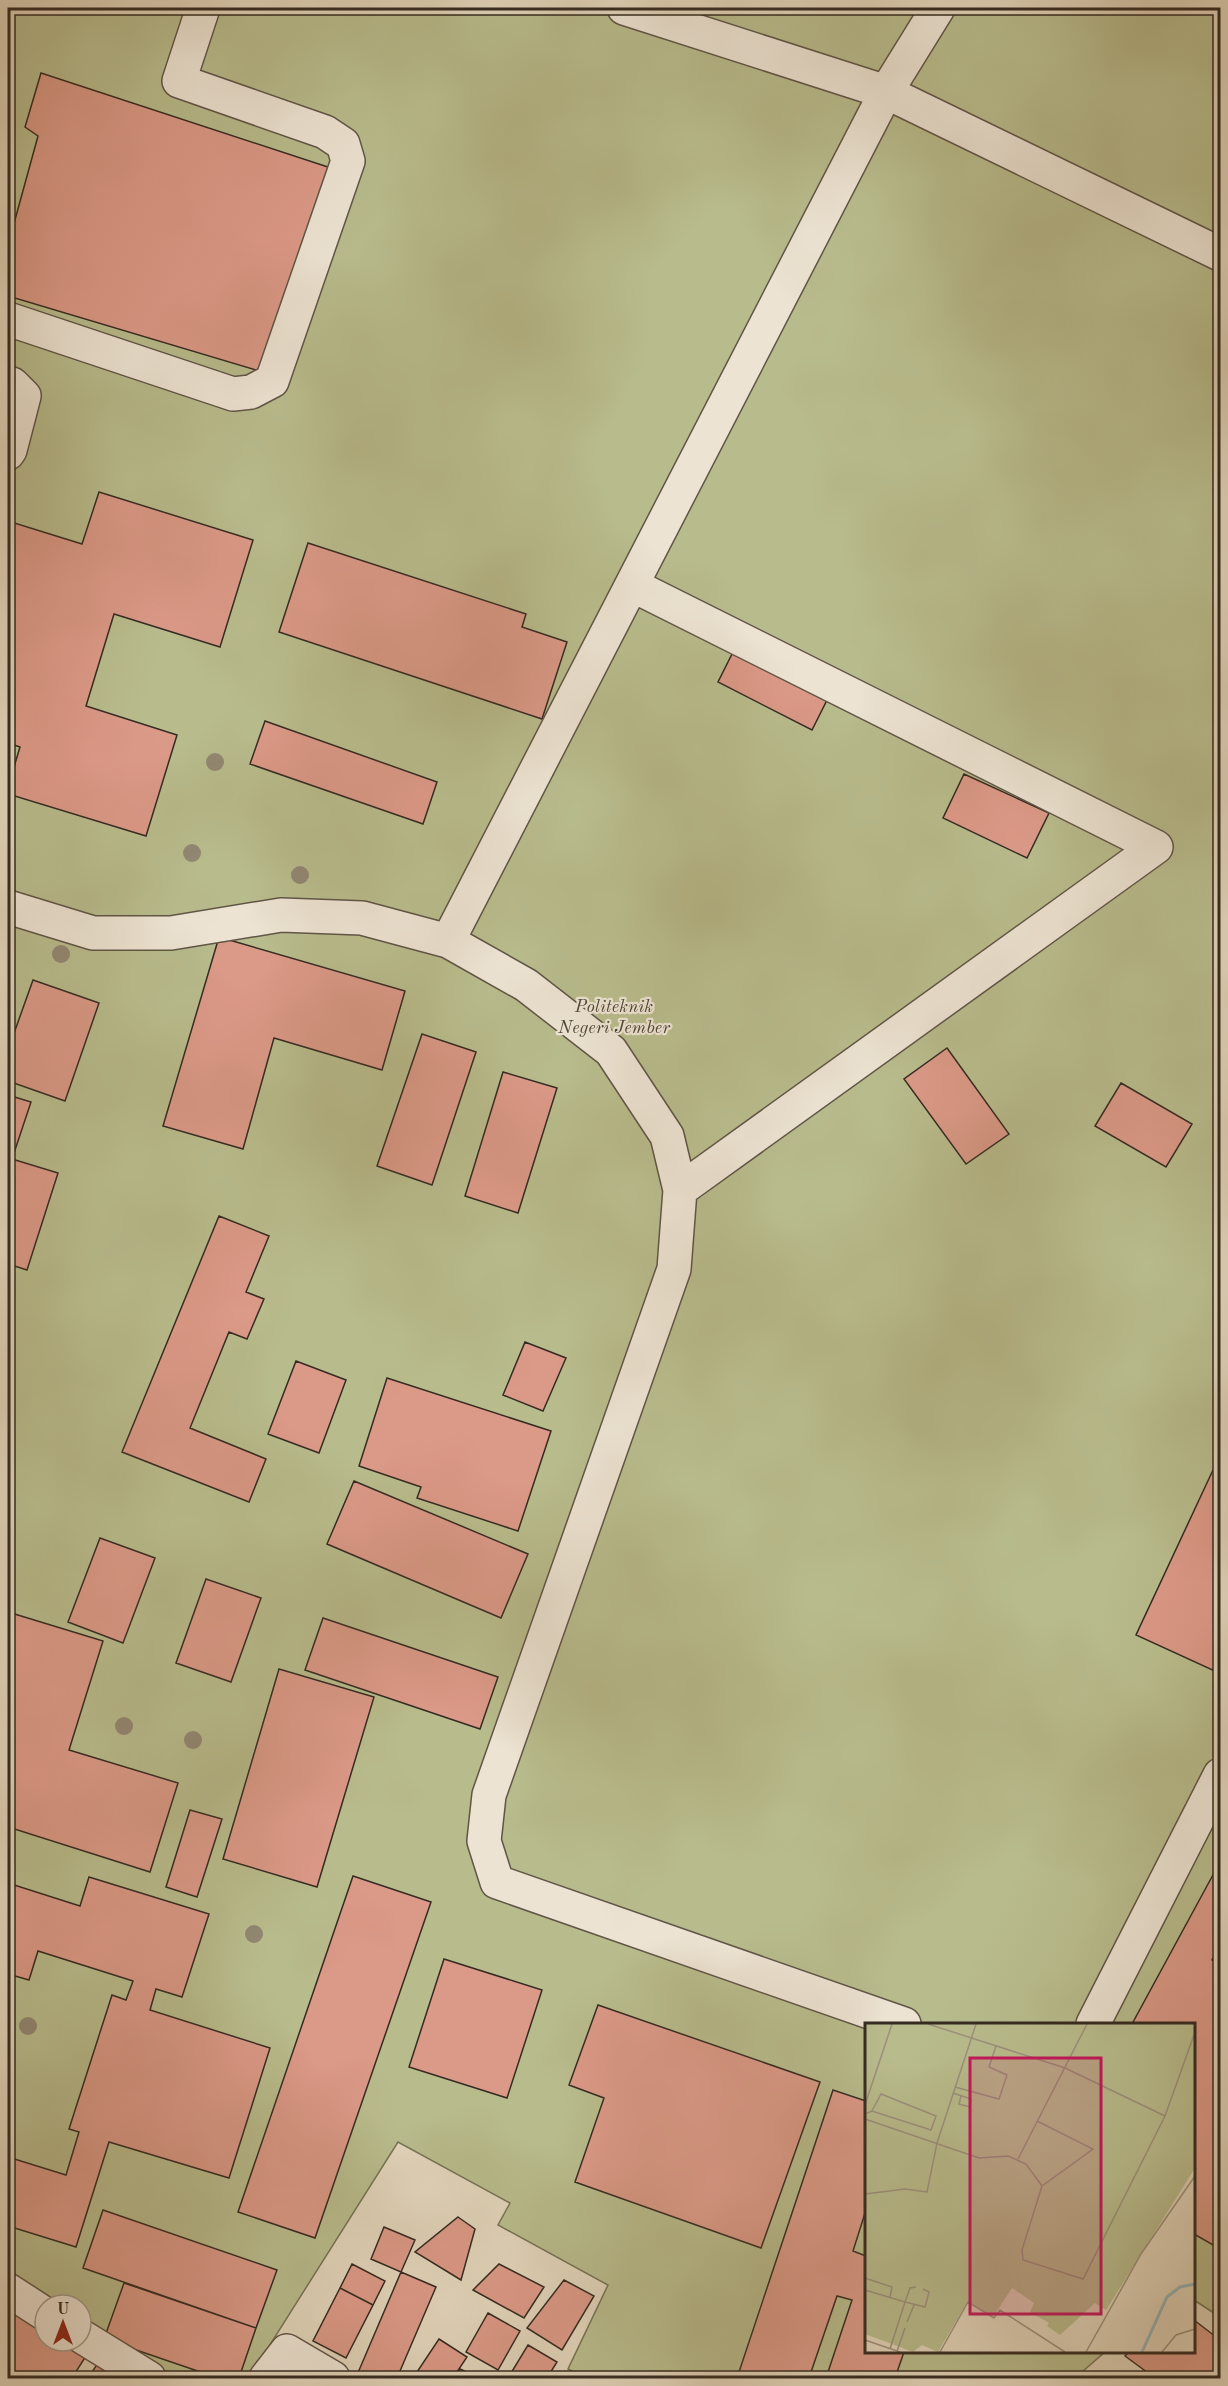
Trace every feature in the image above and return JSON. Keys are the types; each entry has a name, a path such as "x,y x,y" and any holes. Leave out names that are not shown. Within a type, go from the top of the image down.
{"street":[{"path":"8,319 233,394 251,392 272,381 348,161 343,144 325,132 179,81 203,8"},
{"path":"624,8 886,92 1221,254"},
{"path":"448,941 886,92 938,8"},
{"path":"8,383 24,396 8,453"},
{"path":"632,585 1156,847 680,1190"},
{"path":"8,907 93,933 171,933 281,915 362,918 448,941 526,985 611,1051 667,1136 680,1190 674,1269 489,1795 484,1841 496,1882 898,2023"},
{"path":"1094,2023 1221,1775"},
{"path":"8,2290 33,2306"},
{"path":"93,2344 149,2379"},
{"path":"266,2379 287,2352 333,2379"}],"green space":[{"name":"Politeknik Negeri Jember","path":"8,8 1220,8 1220,2317 1195,2301 1195,2023 865,2023 865,2353 1104,2353 1075,2378 585,2378 568,2369 608,2285 498,2225 510,2203 398,2142 249,2378 158,2378 93,2337 93,2293 33,2293 33,2297 8,2281"}],"building":[{"path":"41,73 337,170 266,373 8,296 8,228 13,227 38,136 25,127"},
{"path":"99,492 253,540 220,647 114,614 86,706 177,735 146,836 8,794 20,747 8,743 8,521 82,544"},
{"path":"308,543 526,614 522,627 567,642 542,719 279,632"},
{"path":"734,650 828,698 812,730 718,682"},
{"path":"265,721 437,782 423,824 250,764"},
{"path":"964,774 1049,813 1027,858 943,818"},
{"path":"219,937 405,991 382,1070 274,1038 243,1149 163,1126"},
{"path":"33,980 99,1003 65,1101 8,1081 8,1050"},
{"path":"422,1034 476,1052 432,1185 377,1166"},
{"path":"947,1048 1009,1134 966,1164 904,1079"},
{"path":"503,1072 557,1088 518,1213 465,1196"},
{"path":"1121,1083 1192,1124 1166,1167 1095,1126"},
{"path":"8,1095 31,1102 12,1159 58,1173 27,1270 8,1264"},
{"path":"219,1216 269,1236 246,1292 264,1299 247,1339 229,1332 190,1428 266,1459 249,1502 122,1452"},
{"path":"525,1342 566,1358 543,1411 503,1395"},
{"path":"296,1361 346,1380 319,1453 268,1434"},
{"path":"387,1378 551,1431 518,1531 417,1498 421,1487 359,1466"},
{"path":"1220,1455 1220,1670 1219,1673 1136,1635"},
{"path":"354,1481 528,1554 501,1618 327,1544"},
{"path":"100,1538 155,1558 123,1643 68,1622"},
{"path":"206,1579 261,1598 231,1682 176,1663"},
{"path":"8,1612 103,1641 69,1750 178,1783 150,1872 8,1827"},
{"path":"323,1618 498,1677 480,1729 305,1670"},
{"path":"279,1669 374,1697 317,1887 223,1859"},
{"path":"190,1810 222,1819 197,1897 166,1887"},
{"path":"1220,1862 1220,1944 1212,1960 1220,1964 1220,2249 1195,2235 1195,2023 1133,2023"},
{"path":"353,1876 431,1902 315,2238 238,2212"},
{"path":"89,1877 209,1914 182,1997 156,1989 150,2010 270,2048 229,2178 109,2142 76,2247 8,2226 8,2157 66,2175 79,2132 69,2129 112,1995 126,2000 133,1981 38,1951 29,1980 8,1974 8,1883 80,1906"},
{"path":"444,1959 542,1990 507,2098 409,2067"},
{"path":"598,2005 820,2082 761,2248 575,2182 604,2098 569,2085"},
{"path":"833,2090 865,2101 865,2213 853,2251 865,2256 865,2353 904,2353 895,2378 826,2378 852,2300 837,2296 809,2378 737,2378"},
{"path":"103,2210 277,2270 256,2328 83,2268"},
{"path":"458,2217 475,2229 461,2280 415,2252"},
{"path":"384,2227 415,2240 401,2272 371,2259"},
{"path":"352,2264 385,2281 373,2305 340,2288"},
{"path":"499,2264 544,2287 524,2318 473,2290"},
{"path":"401,2272 436,2287 397,2378 366,2378 357,2375"},
{"path":"564,2280 594,2296 562,2350 527,2328"},
{"path":"124,2283 256,2328 239,2378 218,2378 104,2339"},
{"path":"340,2288 373,2305 346,2358 313,2341"},
{"path":"8,2308 33,2324 33,2353 81,2353 86,2356 72,2378 8,2378"},
{"path":"488,2313 520,2331 498,2370 466,2352"},
{"path":"1195,2321 1220,2340 1220,2378 1155,2378 1125,2356 1128,2353 1195,2353"},
{"path":"439,2339 467,2357 453,2378 413,2378"},
{"path":"528,2345 557,2362 547,2378 508,2378"},
{"path":"104,2354 132,2378 88,2378"},
{"path":"460,2369 480,2378 455,2378"}]}
